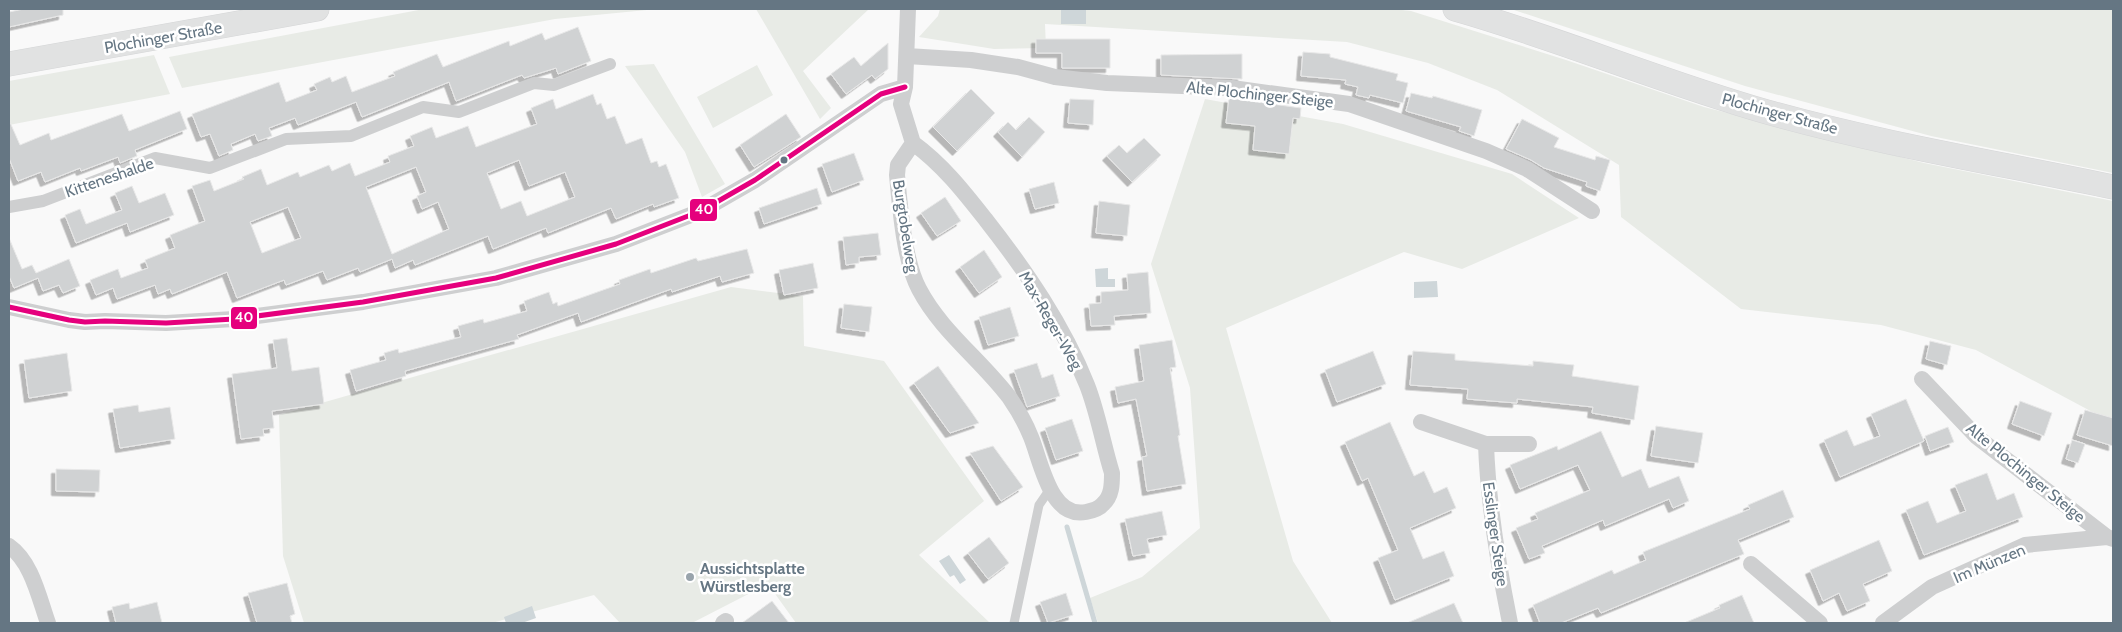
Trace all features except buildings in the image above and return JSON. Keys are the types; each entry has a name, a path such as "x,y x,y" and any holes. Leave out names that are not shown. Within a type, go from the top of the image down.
{"main road":[{"name":"Plochinger Straße","path":"9,64 317,9"},
{"name":"Plochinger Straße","path":"1455,9 1511,25 1646,74 1767,112 1910,146 2113,187"}],"street":[{"path":"908,9 905,87 901,104 913,144"},
{"name":"Alte Plochinger Steige","path":"907,56 971,60 1018,67 1055,77 1107,83 1232,88 1349,104 1486,151 1527,169 1592,211"},
{"name":"Kitteneshalde","path":"9,207 44,200 156,158 210,168 286,139 351,136 423,107 459,112 534,83 554,85 610,64"},
{"path":"12,309 85,322 105,320 166,323 234,319 362,302 506,276 616,244 701,211 755,180 881,94 905,87"},
{"name":"Burgtobelweg","path":"913,144 898,165 897,174 899,201 912,274 935,314 1008,396 1022,416 1050,489 1060,505 1078,514"},
{"name":"Max-Reger-Weg","path":"913,144 930,156 956,181 1030,280 1065,337 1088,386 1112,473 1112,487 1102,505 1078,514"},
{"name":"Alte Plochinger Steige","path":"1922,379 1977,437 2110,538"},
{"path":"1421,422 1486,444 1529,444"},
{"name":"Esslinger Steige","path":"1486,444 1488,491 1510,623"},
{"name":"Im Münzen","path":"1883,623 1932,587 2025,545 2110,538"},
{"path":"9,546 15,550 27,566 48,623"},
{"path":"1751,564 1820,623"}],"lane":[{"path":"1014,623 1039,505 1050,489"}],"shaded area":[{"path":"424,9 657,9 555,19 182,88 169,57"},
{"path":"756,9 869,9 803,71 831,108 820,119"},
{"path":"940,9 1393,9 1411,11 1566,60 1704,107 1924,163 2113,201 2113,423 1976,350 1881,325 1741,309 1621,217 1619,165 1497,90 1428,63 1347,42 1045,24 1046,48 994,49 919,37 938,16"},
{"path":"1511,9 2113,9 2113,173 1931,136 1745,86"},
{"path":"1061,10 1086,10 1086,24 1061,24"},
{"path":"154,55 170,94 9,125 9,81"},
{"path":"654,64 725,184 702,197 685,152 625,66"},
{"path":"757,65 773,95 713,128 697,97"},
{"path":"1205,99 1343,124 1512,174 1579,218 1462,269 1404,252 1226,328 1293,561 1332,623 1098,623 1090,598 1142,577 1200,528 1190,388 1151,264"},
{"path":"1108,268 1108,279 1115,279 1115,287 1096,287 1095,269"},
{"path":"1437,281 1438,297 1414,298 1414,282"},
{"path":"731,287 803,296 804,346 884,361 984,501 919,555 990,623 796,623 768,584 692,623 620,623 594,595 492,623 304,623 283,556 279,415"},
{"path":"949,555 966,580 960,584 954,575 950,577 939,561"},
{"path":"532,606 536,618 522,623 506,623 504,617"}],"waterway":[{"path":"1067,527 1095,623"}],"transit line":[{"name":"40","path":"9,307 85,322 166,323 234,319 363,302 496,278 616,244 701,211 755,180 881,94 905,87"}],"place":[{"name":"Aussichtsplatte Würstlesberg","path":"690,577"}]}
